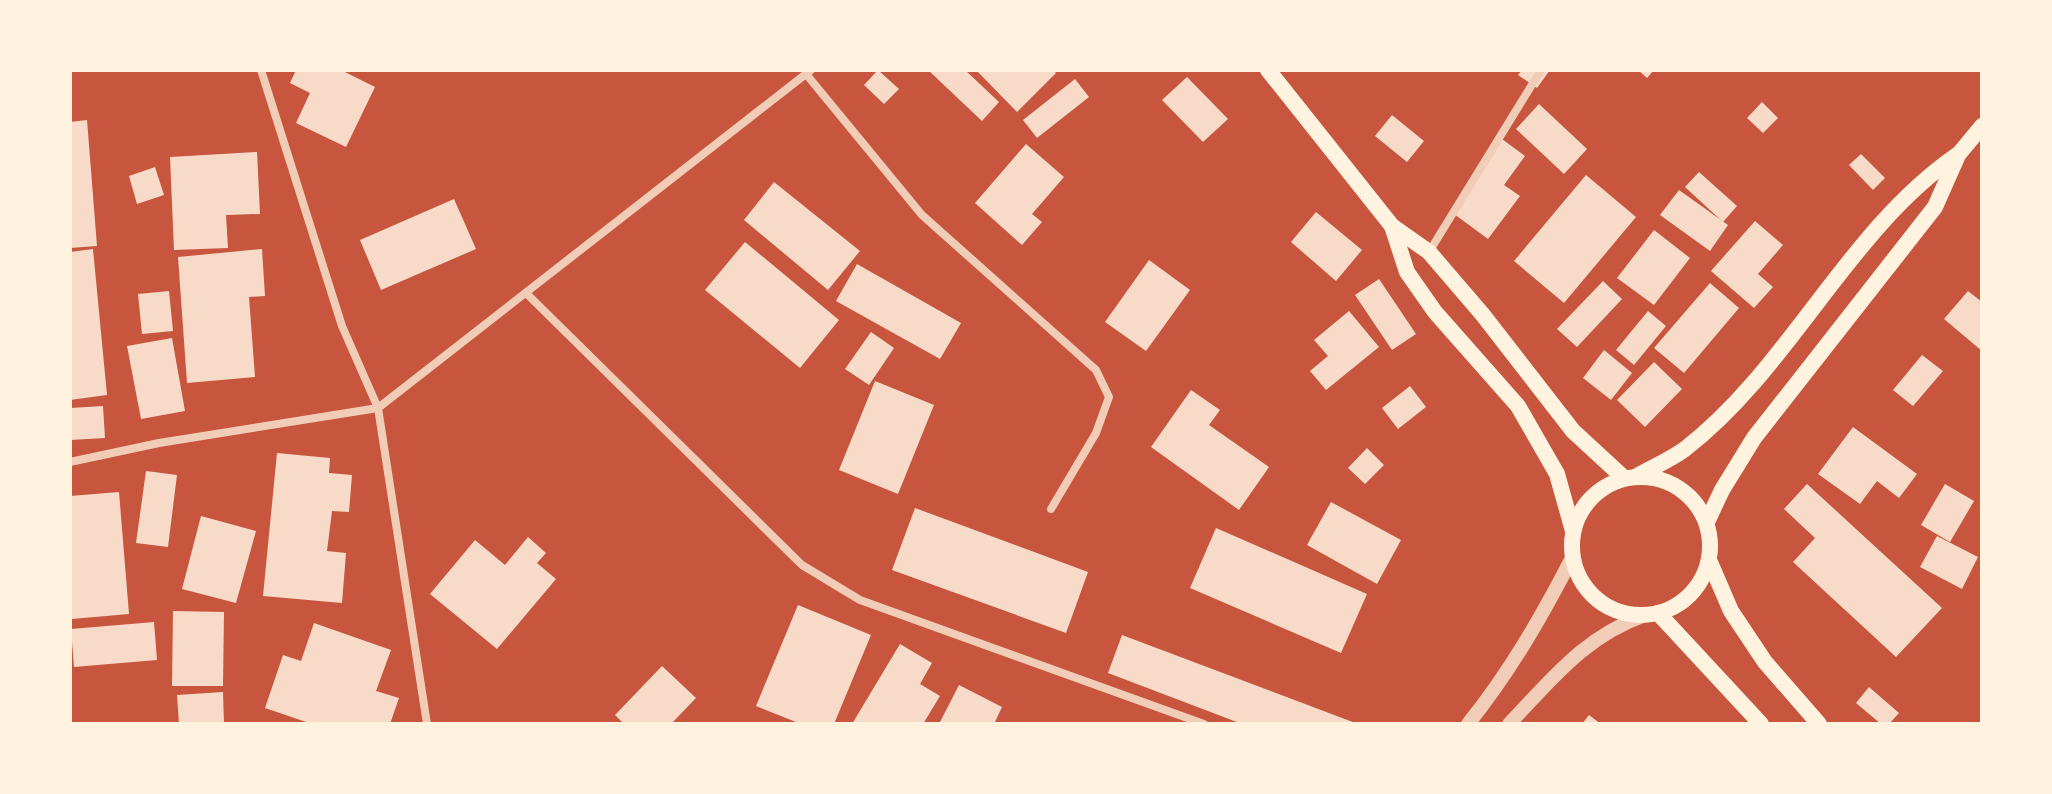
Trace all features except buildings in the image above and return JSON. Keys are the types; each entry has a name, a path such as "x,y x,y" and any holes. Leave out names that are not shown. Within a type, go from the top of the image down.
{"main road":[{"path":"1268,70 1392,226 1429,252 1483,315 1573,431 1631,477 1662,480 1685,491 1694,500 1707,522 1709,560 1691,594 1681,602 1652,614 1620,612 1598,600 1581,581 1573,556 1573,531 1557,474 1518,406 1435,312 1407,272 1392,226"},
{"path":"1707,522 1722,490 1754,438 1935,207 1958,155 1982,126"},
{"path":"1573,531 1591,497 1613,482 1631,477 1683,450 1723,415 1885,221 1925,177 1958,155"},
{"path":"1709,560 1731,611 1765,662 1819,724"},
{"path":"1652,614 1761,724"}],"street":[{"path":"261,70 342,326 378,408 427,724"},
{"path":"1429,252 1541,70"},
{"path":"70,462 159,443 378,408 809,72 922,215 1096,370 1109,397 1096,433 1051,509"},
{"path":"526,293 802,565 860,600 1204,724"},
{"path":"1468,724 1498,687 1523,648 1573,556"},
{"path":"1509,724 1583,648 1617,625 1652,614"}]}
